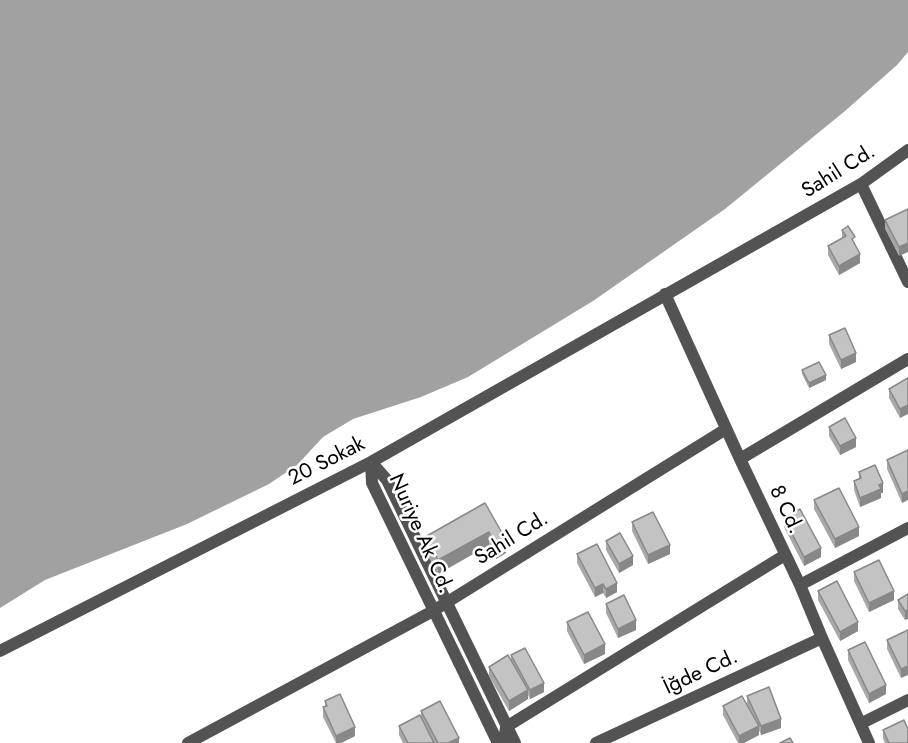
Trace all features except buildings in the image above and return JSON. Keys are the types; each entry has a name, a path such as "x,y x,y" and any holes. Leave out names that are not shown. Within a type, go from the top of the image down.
{"street":[{"name":"Sahil Cd.","path":"664,294 861,184 908,150"},
{"path":"861,184 908,282"},
{"name":"8 Cd.","path":"664,294 800,585 869,743"},
{"name":"20 Sokak","path":"0,651 371,462 664,294"},
{"path":"740,459 908,359"},
{"name":"Sahil Cd.","path":"188,743 433,611 726,429"},
{"name":"Nuriye Ak Cd.","path":"371,462 387,480 515,743"},
{"name":"Nuriye Ak Cd.","path":"371,462 372,483 498,743"},
{"path":"800,585 908,528"},
{"path":"504,743 506,727 785,555"},
{"name":"İğde Cd.","path":"596,743 822,638"},
{"path":"862,723 908,700"}],"shaded area":[{"path":"0,0 908,0 908,52 897,65 845,111 725,209 593,301 468,377 421,397 353,419 323,437 297,465 269,484 187,524 45,580 0,608"}]}
